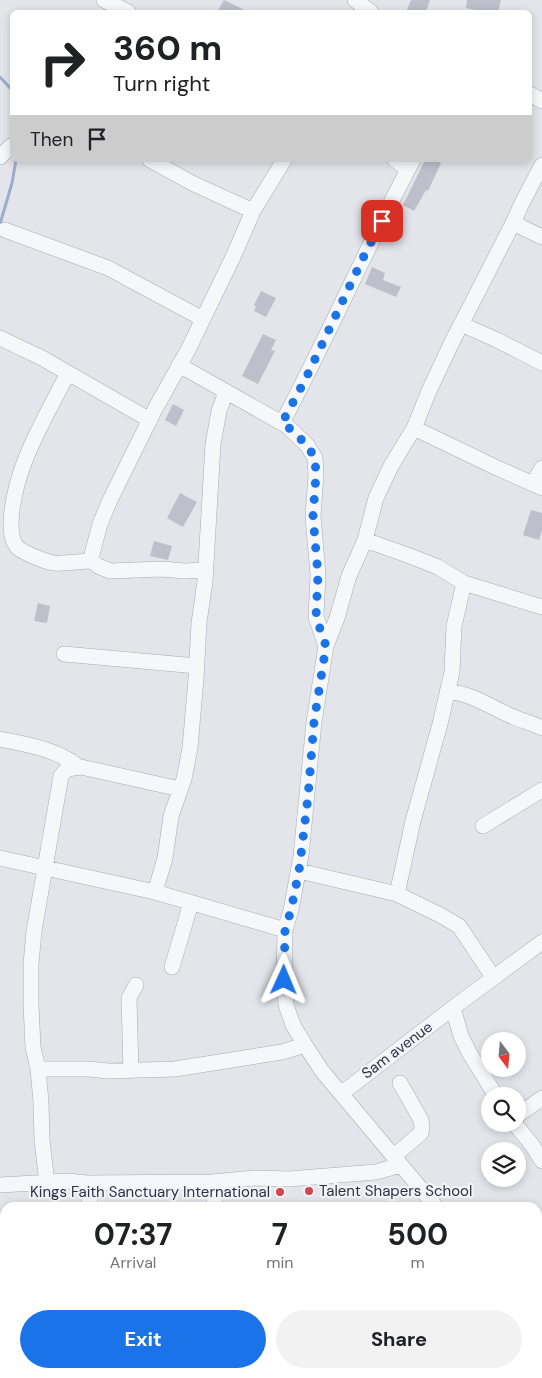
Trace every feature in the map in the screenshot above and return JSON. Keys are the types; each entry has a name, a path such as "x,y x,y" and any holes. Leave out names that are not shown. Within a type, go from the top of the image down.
{"street":[{"path":"355,0 368,10"},
{"path":"106,5 122,10"},
{"path":"0,157 10,148"},
{"path":"154,162 194,184 253,211"},
{"path":"92,561 94,547 110,500 178,365 188,350 253,211 283,162"},
{"path":"282,423 411,165"},
{"path":"432,1202 322,1071 293,1025 286,1005 284,980 285,930 299,871 308,797 314,722 326,646 337,618 349,576 365,540 376,498 391,466 414,428 429,391 461,324 542,165"},
{"path":"514,223 542,236"},
{"path":"5,230 108,268 203,319"},
{"path":"461,324 542,363"},
{"path":"0,338 42,358 150,420"},
{"path":"178,365 287,426 307,445 315,458 316,475 313,516 318,575 316,617 326,646"},
{"path":"68,373 31,446 19,479 12,511 11,533 18,547 27,553 53,563 92,561 110,571 206,570"},
{"path":"155,892 165,858 171,816 184,779 190,748 199,622 206,570 213,444 219,411 226,392"},
{"path":"414,428 494,467 538,485 542,468"},
{"path":"365,540 438,567 464,584 542,607"},
{"path":"397,894 413,821 429,766 452,672 454,626 464,584"},
{"path":"64,654 197,666"},
{"path":"447,692 457,692 542,728"},
{"path":"0,739 60,754 79,768"},
{"path":"47,1183 42,1140 38,1070 33,1047 32,964 34,931 61,776 67,769 79,768 180,789"},
{"path":"483,826 542,790"},
{"path":"0,858 155,892 285,930"},
{"path":"299,871 397,894 459,926 493,977"},
{"path":"172,967 191,903"},
{"name":"Sam avenue","path":"342,1093 493,977 542,942"},
{"path":"131,1071 129,998 136,985"},
{"path":"453,1008 461,1036 490,1087"},
{"path":"38,1070 89,1069 131,1071 175,1069 282,1052 305,1045"},
{"path":"0,1185 68,1182 212,1182 255,1178 289,1179 376,1172 398,1160 421,1133 422,1120 400,1083"},
{"path":"526,1109 542,1098"},
{"path":"521,1132 542,1161"},
{"path":"212,1182 214,1202"},
{"path":"87,1183 90,1202"}],"building":[{"path":"224,0 245,10 218,10"},
{"path":"411,0 430,0 427,10 407,10"},
{"path":"467,0 501,0 498,10 466,8"},
{"path":"424,162 441,163 428,191 426,190 414,211 403,205"},
{"path":"372,267 385,273 383,280 401,287 396,297 365,284"},
{"path":"261,291 276,298 266,317 254,311 256,307 254,305"},
{"path":"263,334 276,340 271,350 275,351 258,384 242,376"},
{"path":"173,404 184,410 176,426 165,420"},
{"path":"180,493 197,502 183,527 167,518"},
{"path":"531,510 542,513 542,530 539,540 523,535"},
{"path":"154,541 172,546 168,560 150,556"},
{"path":"38,603 50,606 47,623 34,621"}],"waterway":[{"path":"0,77 10,88"},
{"path":"0,224 12,183 16,162"}],"place":[{"name":"Talent Shapers School","path":"309,1191"},
{"name":"Kings Faith Sanctuary International","path":"280,1192"}],"route":[{"path":"284,980 285,930 299,871 308,797 314,722 326,646 316,617 318,575 313,516 316,475 315,458 307,445 282,423 336,318 382,221"}]}
